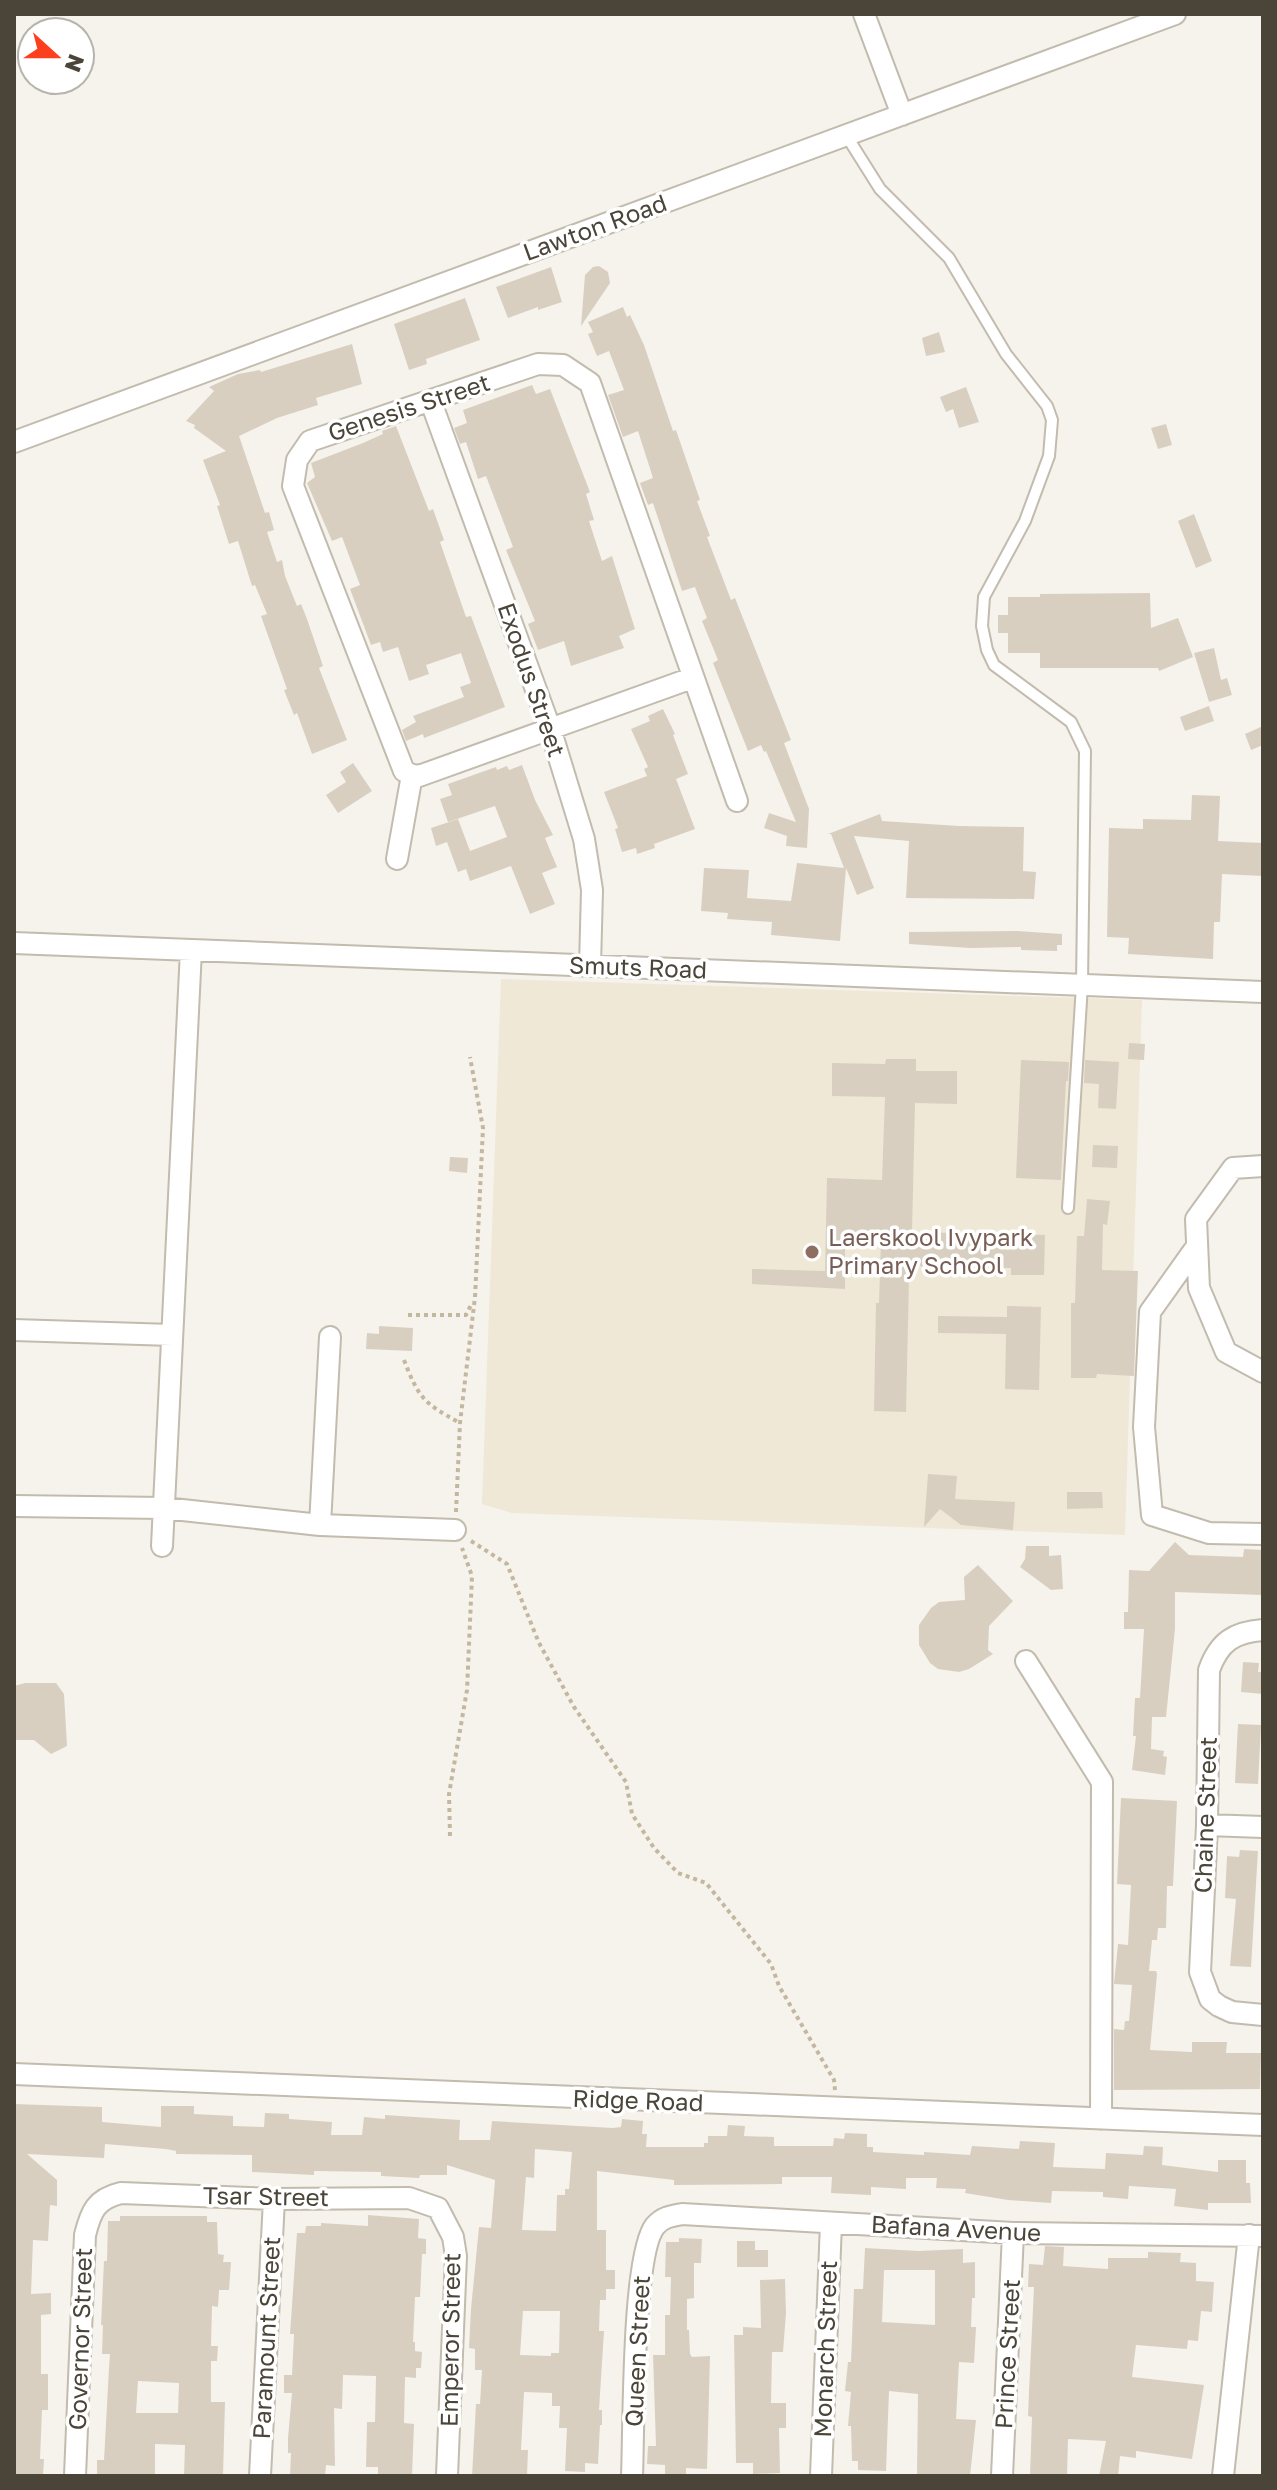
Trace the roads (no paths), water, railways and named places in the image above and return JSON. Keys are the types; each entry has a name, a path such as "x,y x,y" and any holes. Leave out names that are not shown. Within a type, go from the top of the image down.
{"street":[{"path":"864,14 902,115"},
{"name":"Lawton Road","path":"14,442 1175,14"},
{"name":"Genesis Street","path":"412,775 404,771 293,486 294,470 310,441 538,364 563,365 590,383 737,801"},
{"name":"Exodus Street","path":"431,402 550,728 584,839 592,890 590,966"},
{"path":"397,859 412,775 419,776 692,678"},
{"name":"Smuts Road","path":"14,943 1263,992"},
{"path":"162,1546 191,950"},
{"path":"1263,1166 1233,1168 1196,1219 1199,1288 1226,1352 1263,1372"},
{"path":"1197,1246 1150,1312 1144,1427 1152,1515 1209,1533 1263,1534"},
{"path":"14,1330 172,1335"},
{"path":"320,1525 330,1337"},
{"path":"14,1506 164,1508 320,1525 455,1530"},
{"name":"Chaine Street","path":"1263,1630 1231,1636 1215,1654 1209,1670 1207,1825 1200,1972 1210,1999 1232,2012 1263,2015"},
{"path":"1026,1661 1102,1782 1101,2119"},
{"path":"1207,1825 1263,1827"},
{"name":"Ridge Road","path":"14,2074 1263,2125"},
{"name":"Tsar Street","path":"96,2204 105,2197 121,2193 274,2199 409,2198 438,2208"},
{"name":"Paramount Street","path":"260,2476 274,2199"},
{"name":"Governor Street","path":"75,2476 85,2235 96,2204"},
{"name":"Emperor Street","path":"438,2208 453,2237 456,2256 447,2476"},
{"name":"Bafana Avenue","path":"654,2228 665,2217 682,2214 1013,2233 1256,2236"},
{"name":"Monarch Street","path":"821,2476 831,2223"},
{"name":"Queen Street","path":"632,2476 641,2269 645,2248 654,2228"},
{"name":"Prince Street","path":"1002,2476 1013,2233"},
{"path":"1223,2476 1256,2236"}],"lane":[{"path":"846,135 880,189 949,258 1006,354 1047,406 1052,420 1049,456 1041,483 1025,521 984,597 982,626 994,665 1071,722 1085,751 1082,985 1068,1208"}],"place":[{"name":"Laerskool Ivypark Primary School","path":"812,1252"}]}
